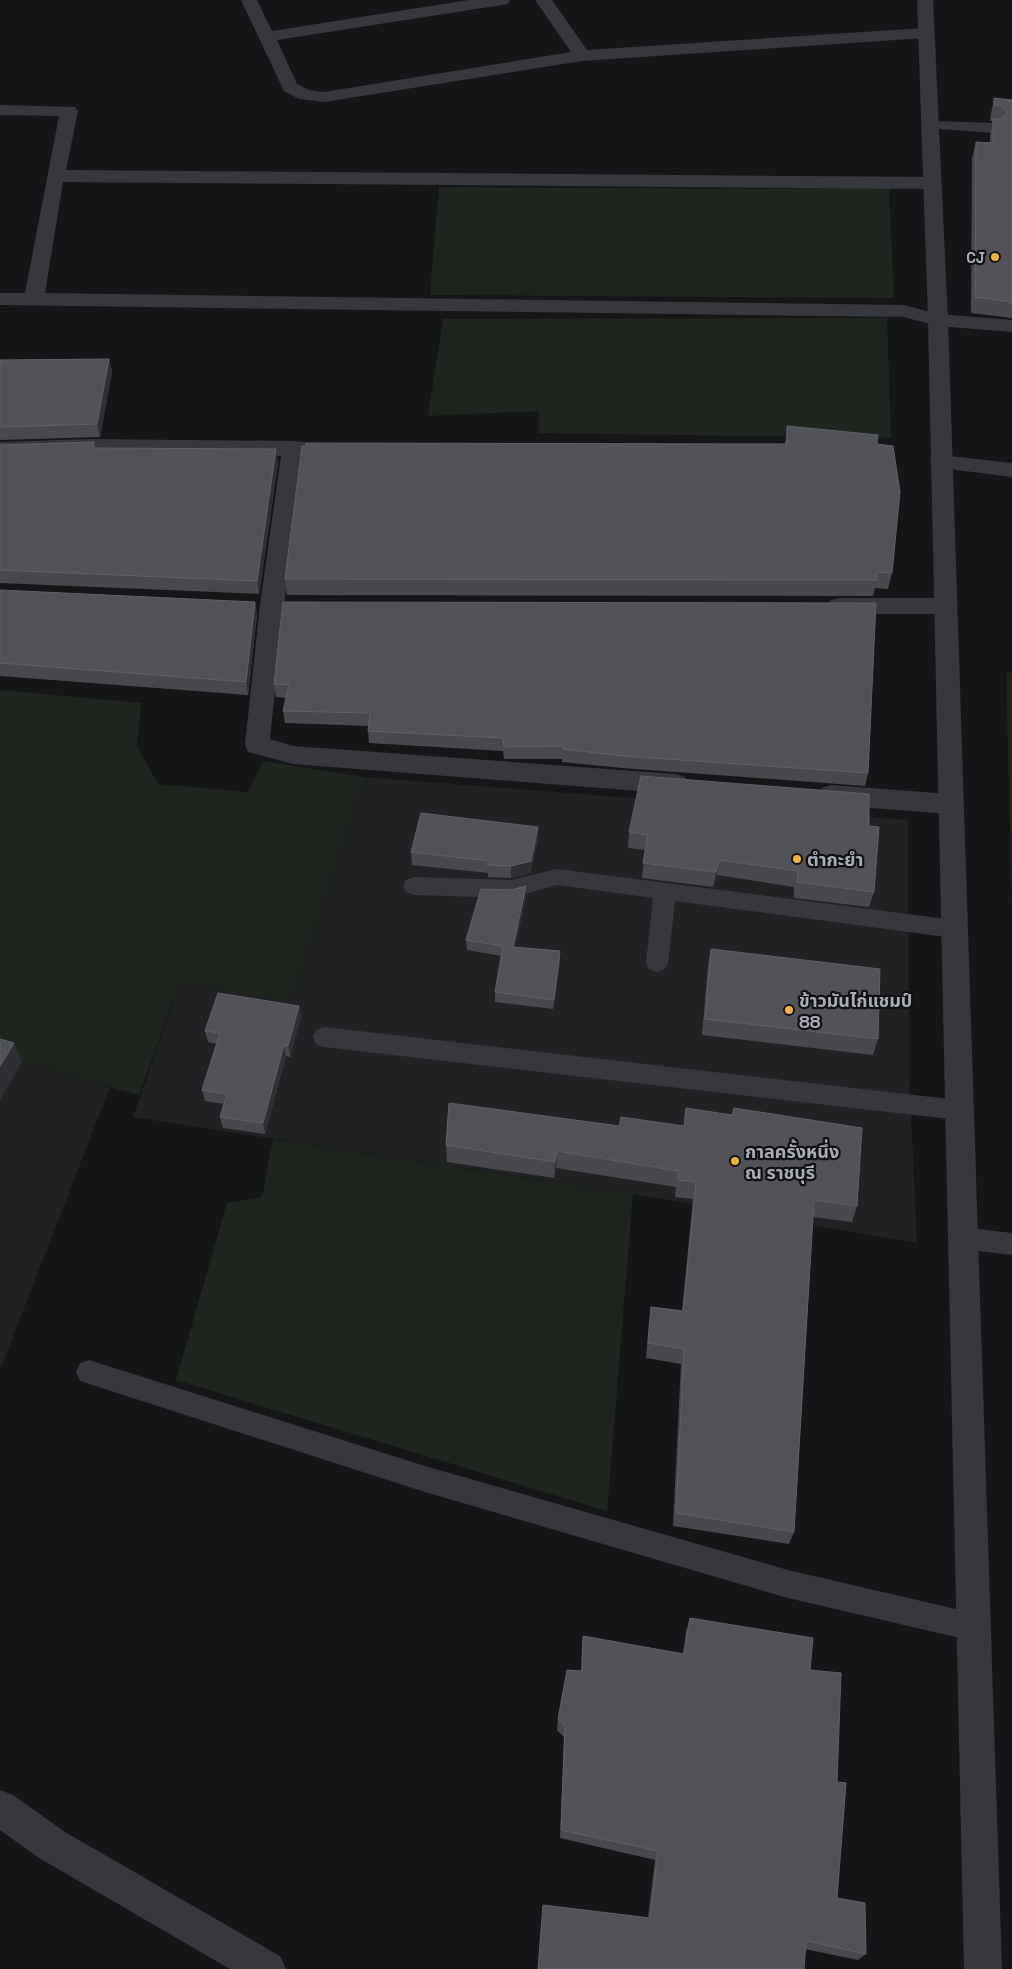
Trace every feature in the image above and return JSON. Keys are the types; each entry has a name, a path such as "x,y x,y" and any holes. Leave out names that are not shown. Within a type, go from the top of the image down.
{"street":[{"path":"249,0 290,87 305,95 324,97 370,88 582,56 925,33"},
{"path":"265,37 502,0"},
{"path":"543,0 582,56"},
{"path":"925,0 938,320 944,606 983,1969"},
{"path":"0,110 69,111 55,176 34,299"},
{"path":"55,176 931,183"},
{"path":"0,299 902,311 938,320 1012,326"},
{"path":"0,449 89,446 329,448"},
{"path":"293,448 272,605 257,745 293,754 701,786"},
{"path":"941,462 1012,470"},
{"path":"816,606 944,606"},
{"path":"811,794 950,804"},
{"path":"0,1808 52,1845 267,1969"}],"lane":[{"path":"929,132 992,134"},
{"path":"414,886 511,888 557,878 954,929"},
{"path":"657,963 666,892"},
{"path":"324,1037 958,1110"},
{"path":"962,1238 1012,1244"},
{"path":"89,1372 425,1479 769,1578 974,1628"}],"shaded area":[{"path":"889,186 894,298 430,295 439,187 780,189"},
{"path":"887,318 891,438 539,433 539,411 428,416 443,319"},
{"path":"1006,673 1012,673 1012,905"},
{"path":"0,690 141,703 137,746 158,784 248,792 263,761 365,777 291,1001 180,983 139,1095 0,1056"},
{"path":"365,777 908,820 909,1073 917,1243 633,1194 133,1117 180,983 291,1001"},
{"path":"0,1056 110,1087 0,1370"},
{"path":"273,1139 633,1194 607,1511 176,1380 227,1203 262,1197"}],"building":[{"path":"994,98 1012,100 1012,302 975,297 976,142 993,143 993,119 1000,119 1008,113 1000,106 994,105"},
{"path":"109,359 97,424 0,427 0,360"},
{"path":"787,426 878,435 877,444 893,446 900,492 892,573 877,572 877,580 285,579 302,446 306,446 306,443 787,444"},
{"path":"94,442 93,448 276,449 257,581 0,570 0,445"},
{"path":"0,590 255,602 246,682 0,663"},
{"path":"283,602 876,603 868,773 623,756 563,749 562,746 504,747 503,738 368,731 370,713 283,711 289,685 274,684"},
{"path":"641,776 869,794 869,826 879,827 874,892 797,882 798,871 719,860 716,872 643,863 648,835 629,832"},
{"path":"421,813 538,827 531,861 511,866 487,865 489,861 411,852"},
{"path":"526,886 513,947 560,951 554,1000 495,992 503,946 466,940 481,889 511,890"},
{"name":"ข้าวมันไก่แชมป์ 88","path":"711,949 880,969 878,1039 705,1019"},
{"path":"218,993 299,1006 288,1046 284,1045 263,1123 220,1117 227,1094 202,1090 220,1033 205,1031"},
{"path":"0,1039 14,1043 0,1066"},
{"path":"449,1103 619,1126 621,1117 684,1126 686,1108 732,1115 734,1108 862,1128 857,1206 814,1200 794,1532 676,1513 684,1349 648,1343 651,1307 683,1311 696,1182 678,1180 678,1171 557,1151 555,1162 446,1145"},
{"path":"690,1618 813,1638 810,1670 841,1673 837,1782 846,1783 837,1898 865,1903 866,1954 806,1941 804,1969 538,1969 543,1905 650,1918 658,1851 561,1830 565,1726 558,1719 567,1670 582,1671 583,1636 684,1654"}],"place":[{"name":"CJ","path":"995,257"},
{"name":"ตำกะยำ","path":"797,859"},
{"name":"ข้าวมันไก่แชมป์ 88","path":"789,1010"},
{"name":"กาลครั้งหนึ่ง ณ ราชบุรี","path":"735,1161"}]}
